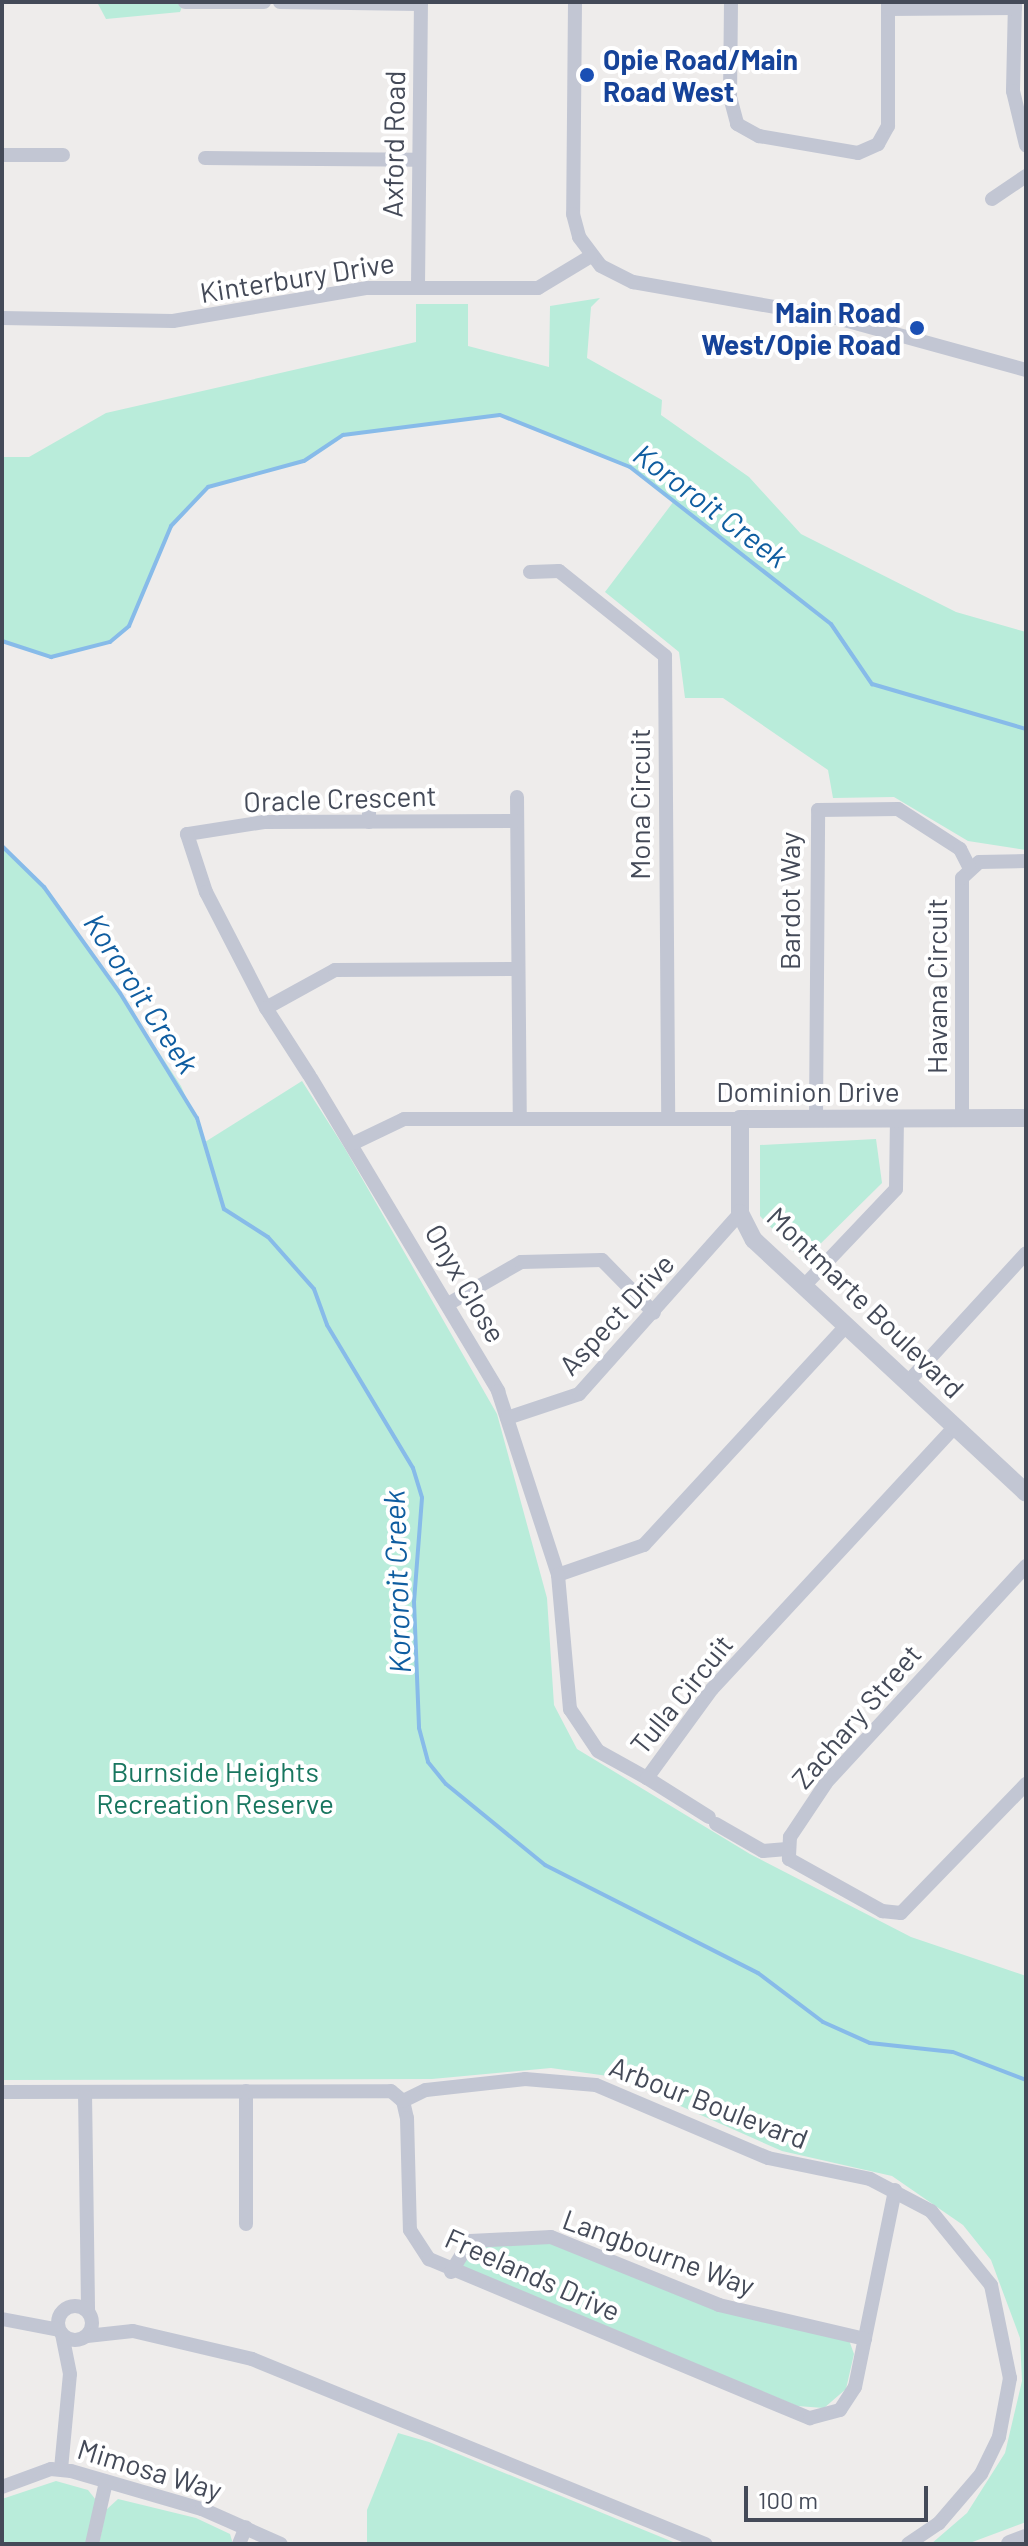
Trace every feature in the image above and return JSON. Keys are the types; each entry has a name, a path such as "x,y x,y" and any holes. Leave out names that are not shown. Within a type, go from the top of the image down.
{"street":[{"path":"185,2 264,2"},
{"path":"280,2 421,3"},
{"path":"575,2 572,198 579,237 591,256 633,282 837,318 1026,370"},
{"path":"731,2 730,97 737,124 759,136 858,153 878,144 888,126 888,5 1015,5 1026,145"},
{"name":"Axford Road","path":"418,286 421,3"},
{"path":"2,155 63,155"},
{"path":"205,158 419,160"},
{"path":"992,199 1026,176"},
{"name":"Kinterbury Drive","path":"2,318 198,319 367,288 538,288 591,256"},
{"name":"Mona Circuit","path":"530,572 559,571 665,656 668,1119"},
{"path":"517,797 520,1119"},
{"path":"369,798 369,822"},
{"name":"Bardot Way","path":"816,1119 818,810 898,809 960,849 969,867"},
{"name":"Oracle Crescent","path":"310,1076 266,1008 206,892 188,827 264,822 517,821"},
{"name":"Havana Circuit","path":"962,1118 962,878 969,867 1026,861"},
{"path":"266,1008 335,970 518,969"},
{"name":"Onyx Close","path":"310,1076 354,1143 448,1304 507,1418 541,1530"},
{"path":"803,1287 896,1189 897,1118"},
{"name":"Dominion Drive","path":"354,1143 404,1119 1026,1118"},
{"name":"Montmarte Boulevard","path":"740,1119 740,1213 754,1240 955,1427 1023,1485"},
{"name":"Aspect Drive","path":"507,1418 579,1394 740,1213"},
{"path":"907,1383 1026,1253"},
{"path":"448,1304 521,1262 602,1260 654,1313"},
{"path":"558,1575 644,1545 846,1326"},
{"name":"Tulla Circuit","path":"541,1530 558,1575 570,1709 598,1751 647,1778 712,1689 955,1427"},
{"name":"Zachary Street","path":"787,1849 826,1783 1026,1566"},
{"path":"647,1778 763,1851 787,1849 794,1866 882,1911 901,1913 1026,1784"},
{"name":"Arbour Boulevard","path":"403,2101 426,2090 525,2079 596,2085 768,2158 895,2190 948,2226 982,2269 1002,2318 1010,2378 999,2437 981,2474 939,2523 908,2544"},
{"path":"2,2092 381,2090 403,2101"},
{"path":"246,2091 246,2224"},
{"path":"61,2469 70,2385 90,2314 84,2252 85,2092"},
{"name":"Freelands Drive","path":"403,2101 410,2230 423,2253 451,2272 810,2418 834,2413 851,2397 895,2190"},
{"name":"Langbourne Way","path":"451,2272 470,2241 551,2237 719,2305 865,2339"},
{"path":"70,2385 60,2332 64,2310 84,2252"},
{"path":"2,2319 19,2319 64,2310 90,2314 133,2331 282,2370 706,2544"},
{"path":"19,2319 86,2337 133,2331"},
{"name":"Mimosa Way","path":"2,2487 61,2469 246,2527 281,2544"},
{"path":"92,2544 106,2482"},
{"path":"239,2544 246,2527"},
{"path":"1010,2544 1026,2538"}],"green space":[{"path":"97,2 184,2 180,12 106,19"},
{"path":"600,298 591,307 587,358 662,400 661,415 749,477 801,534 956,612 1026,632 1026,850 968,841 894,797 833,798 828,770 723,698 685,698 679,652 605,592 674,501 630,467 500,415 343,435 304,461 208,487 172,526 129,626 110,642 51,657 2,641 2,457 29,457 106,413 416,342 416,304 468,304 468,346 549,367 550,306"},
{"name":"Burnside Heights Recreation Reserve","path":"2,846 44,887 120,993 181,1086 205,1142 302,1081 344,1147 497,1414 547,1598 554,1705 577,1749 750,1854 911,1937 1026,1976 1026,2522 967,2544 931,2544 967,2513 1005,2453 1022,2381 1020,2338 991,2260 963,2225 892,2176 782,2151 615,2077 551,2068 432,2079 2,2080"},
{"path":"876,1139 882,1183 803,1261 760,1216 760,1145"},
{"path":"554,2242 679,2293 849,2340 854,2354 846,2389 824,2408 797,2406 462,2266 467,2248"},
{"path":"398,2433 429,2442 678,2544 367,2544 367,2510"},
{"path":"56,2481 88,2490 96,2500 87,2544 2,2544 2,2499"},
{"path":"118,2499 196,2518 230,2534 233,2544 99,2544 106,2510"}],"waterway":[{"name":"Kororoit Creek","path":"2,641 51,657 110,642 129,626 171,526 208,487 304,461 343,435 500,415 630,467 831,624 872,684 1026,729"},
{"name":"Kororoit Creek","path":"2,846 44,887 120,993 197,1118 224,1209 268,1237 314,1289 327,1325 413,1468 422,1498 414,1602 419,1728 428,1762 446,1784 545,1865 758,1973 823,2022 870,2043 953,2052 1026,2080"}],"place":[{"name":"Opie Road/Main Road West","path":"587,75"},
{"name":"Main Road West/Opie Road","path":"917,328"}]}
